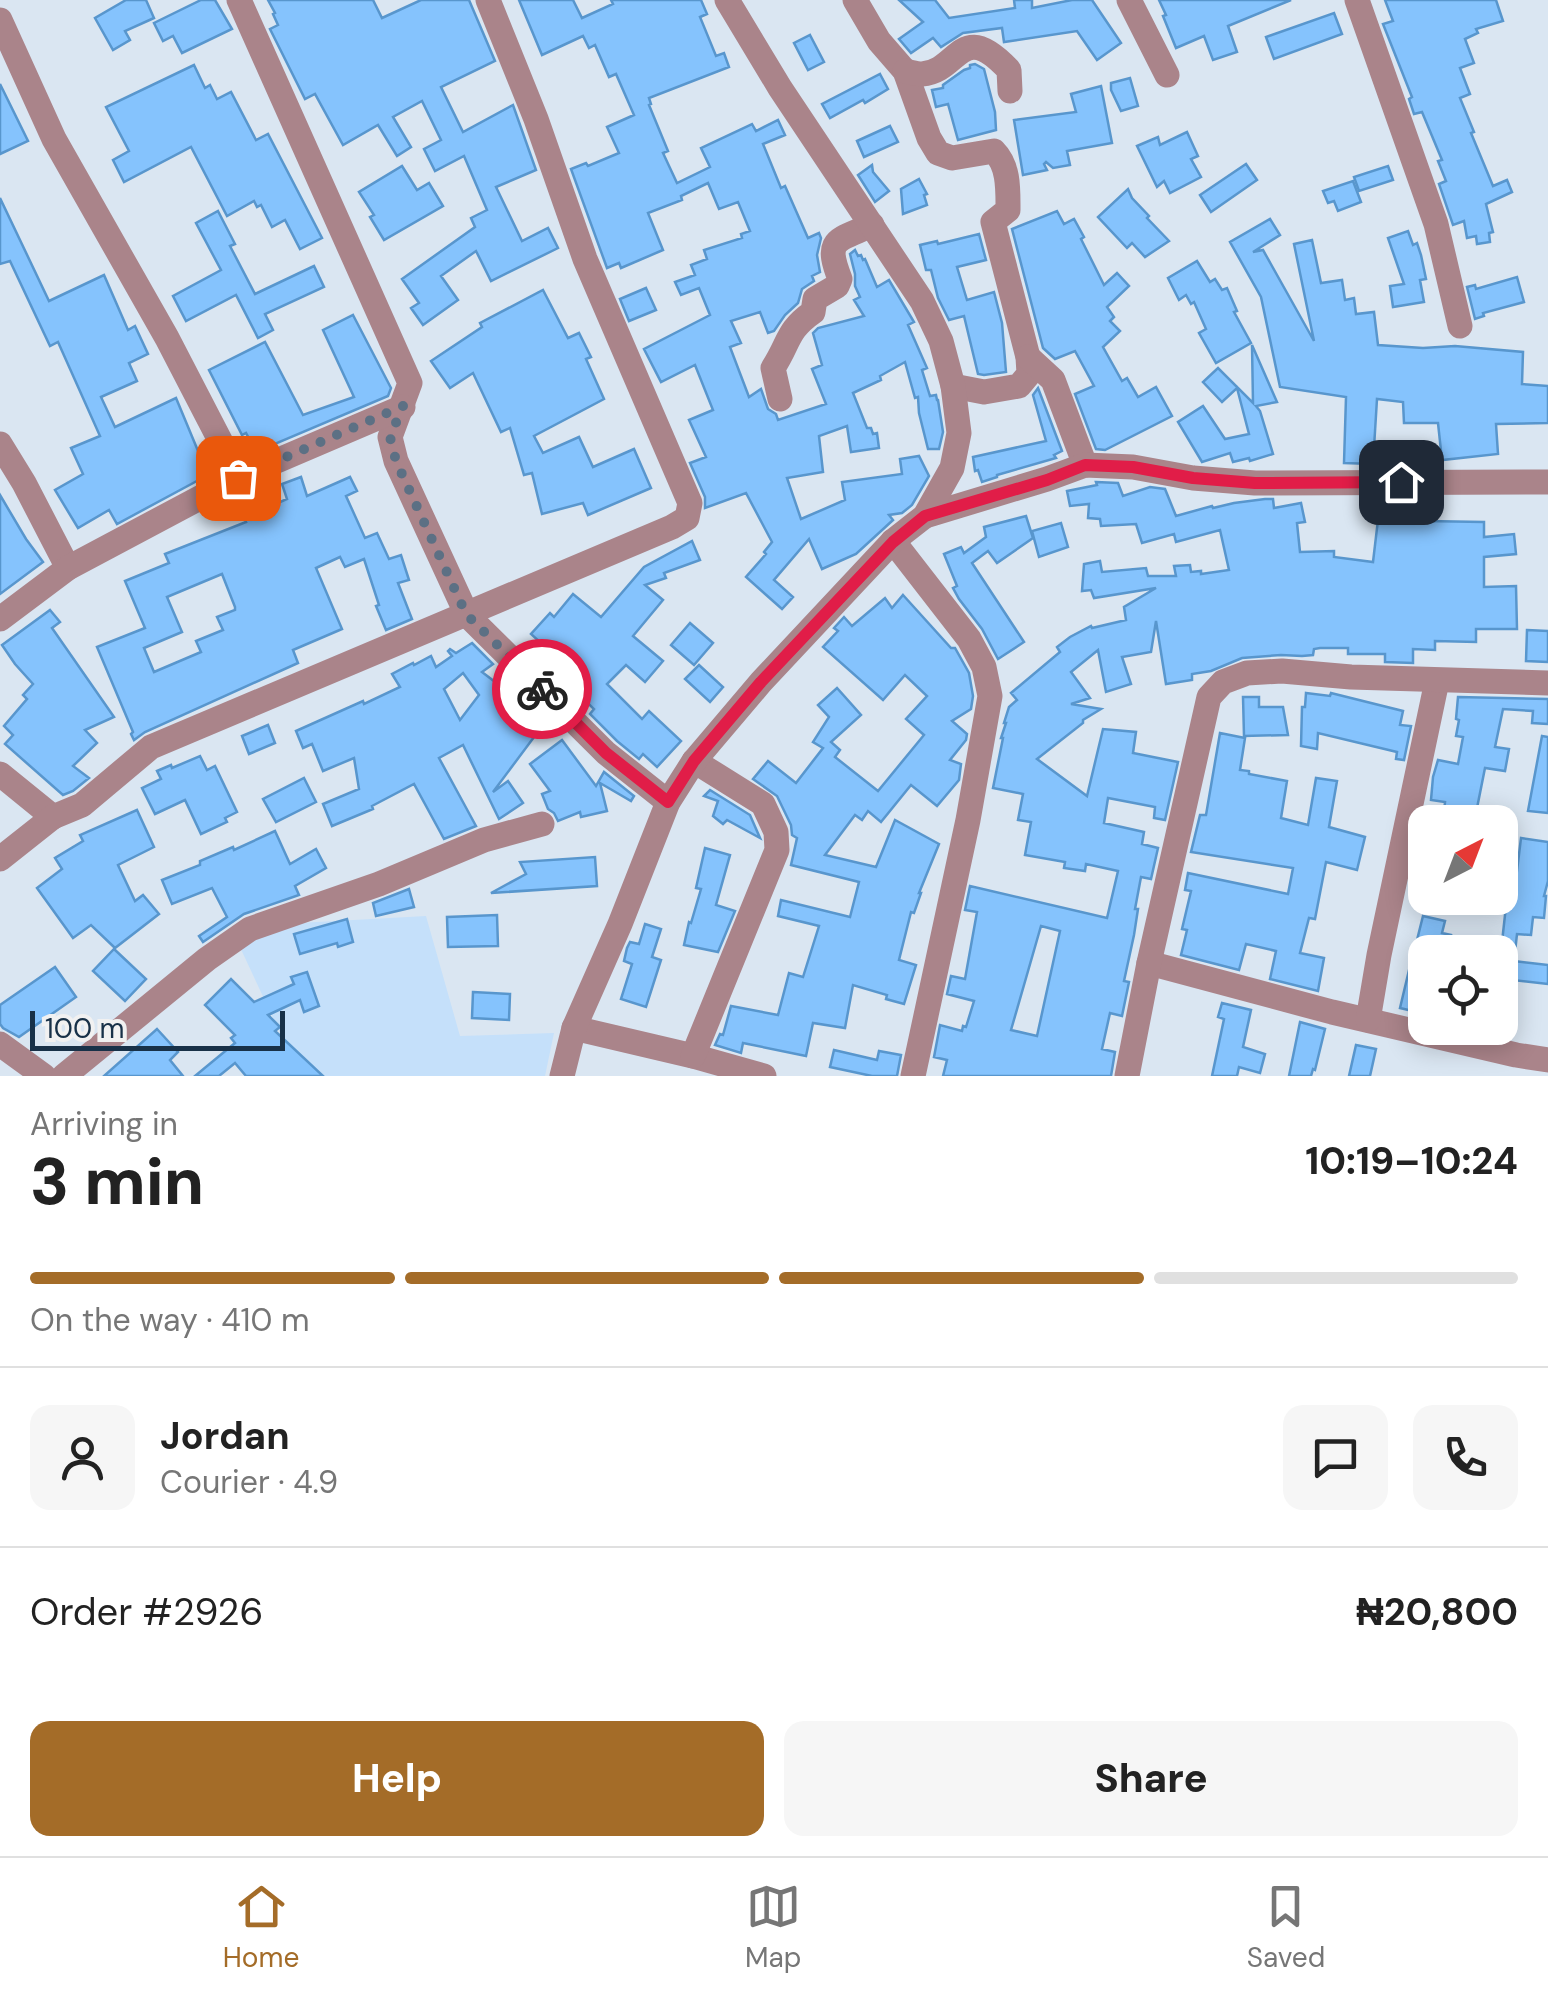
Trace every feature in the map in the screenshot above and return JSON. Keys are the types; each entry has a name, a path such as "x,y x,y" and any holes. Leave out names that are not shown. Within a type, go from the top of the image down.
{"street":[{"path":"239,0 410,383 390,437 396,461 466,614 606,753 668,802"},
{"path":"0,859 53,817 82,805 151,747 687,518 690,503 585,259 536,119 488,0"},
{"path":"562,1076 574,1028 668,802 694,761 761,682 893,542 925,516 952,468 960,433 953,386 940,341 922,301 780,88 728,0"},
{"path":"854,0 879,42 905,72 938,154 952,158 994,151 1003,160 1008,210 992,222 1028,357 1029,374 1019,386 984,392 953,386"},
{"path":"1128,0 1167,74"},
{"path":"1357,0 1436,224 1460,326"},
{"path":"0,20 54,139 167,338 239,477"},
{"path":"905,72 924,74 964,49 980,48 996,56 1009,70 1010,91"},
{"path":"780,399 773,368 787,347 788,335 813,312 815,299 837,286 840,279 831,256 833,247 872,225"},
{"path":"1028,357 1053,380 1085,465"},
{"path":"0,619 68,568 239,477 403,406"},
{"path":"0,444 68,568"},
{"path":"925,516 1085,465 1133,467 1193,478 1255,483 1548,482"},
{"path":"893,542 969,640 984,667 990,696 968,820 912,1076"},
{"path":"1127,1076 1209,697 1223,682 1247,673 1282,672 1548,683"},
{"path":"1368,1020 1437,680"},
{"path":"694,761 763,804 776,832 777,850 694,1056"},
{"path":"0,774 53,817"},
{"path":"64,1076 250,929 378,884 484,840 542,824"},
{"path":"1149,963 1368,1020 1548,1060"},
{"path":"574,1028 764,1076"},
{"path":"0,1044 44,1076"}],"shaded area":[{"path":"426,916 460,1036 554,1033 545,1076 300,1076 239,945 299,923"}],"building":[{"path":"126,0 146,0 154,18 125,31 130,40 113,50 95,18"},
{"path":"201,0 215,0 232,29 182,53 173,36 163,41 154,23"},
{"path":"268,0 373,0 382,18 421,0 469,0 495,61 441,87 463,132 513,105 536,170 496,187 522,241 548,228 558,248 491,281 476,251 441,276 458,300 423,325 411,308 419,303 402,279 475,227 471,218 487,210 464,156 435,171 424,149 441,140 422,101 393,117 411,147 397,156 378,125 343,145 315,94 305,99 270,29 278,25"},
{"path":"519,0 573,0 582,18 613,4 611,0 701,0 707,14 700,17 716,56 724,53 729,67 649,98 668,151 663,153 677,183 710,167 701,148 752,124 756,131 778,120 785,135 763,144 808,238 819,233 820,272 812,276 814,281 802,289 798,303 774,331 768,333 760,312 731,321 741,343 730,347 749,397 761,389 768,409 778,420 826,404 812,369 822,365 813,333 818,328 864,316 854,300 860,297 850,254 855,250 865,259 877,287 889,280 914,322 908,325 927,368 922,370 930,396 936,395 938,400 943,432 939,449 928,449 918,397 915,398 905,362 880,376 881,380 853,393 867,428 877,433 879,448 851,452 847,426 819,436 823,472 787,478 801,519 845,500 842,482 902,474 900,459 919,456 929,476 912,505 902,513 889,515 893,520 856,554 822,569 809,539 774,580 793,597 782,609 746,577 772,542 746,493 705,508 705,497 690,463 706,457 689,420 713,410 695,365 661,382 644,349 710,315 699,288 681,295 675,282 695,275 691,265 707,259 704,250 742,238 741,234 750,231 738,202 719,209 708,183 681,196 682,200 648,213 663,250 621,268 619,263 607,268 571,169 619,153 607,127 634,115 616,74 609,77 595,45 589,48 583,36 542,55"},
{"path":"899,0 935,0 949,18 1015,8 1014,0 1032,0 1032,8 1092,0 1121,43 1097,60 1077,31 1004,42 1002,28 963,33 941,47 933,38 911,53 899,39 923,22"},
{"path":"1159,0 1291,0 1228,26 1237,52 1213,60 1204,36 1176,48"},
{"path":"1385,0 1496,0 1503,21 1476,29 1478,33 1465,39 1474,63 1460,68 1470,94 1460,98 1493,186 1507,180 1512,192 1486,204 1493,232 1489,233 1490,242 1477,244 1476,236 1467,238 1464,221 1453,225 1439,184 1446,181 1438,161 1442,160 1422,112 1414,114 1409,99 1412,97 1383,24 1393,21"},
{"path":"1334,13 1342,34 1274,59 1266,37"},
{"path":"810,35 824,62 808,70 794,43"},
{"path":"975,64 984,69 996,130 958,140 948,104 936,107 932,90 943,88"},
{"path":"194,65 205,88 210,85 217,99 231,92 256,140 268,134 322,238 300,249 285,220 272,227 261,205 257,207 254,201 227,216 191,147 124,182 113,160 129,151 106,107"},
{"path":"880,74 888,89 830,118 822,104"},
{"path":"1130,78 1138,106 1121,111 1111,83"},
{"path":"0,84 28,141 0,154"},
{"path":"1101,86 1112,143 1067,151 1070,165 1053,168 1046,162 1047,170 1023,175 1014,120 1076,112 1071,94"},
{"path":"890,126 898,142 864,157 857,141"},
{"path":"1187,132 1198,156 1191,159 1201,177 1170,193 1164,181 1157,187 1137,146 1158,137 1160,145"},
{"path":"1246,164 1257,180 1211,212 1200,195"},
{"path":"872,165 889,191 875,202 858,175"},
{"path":"402,166 417,190 429,183 443,206 384,240 359,192"},
{"path":"1388,166 1393,180 1359,191 1354,177"},
{"path":"919,179 927,194 927,205 903,214 901,189"},
{"path":"1353,181 1361,202 1338,211 1334,201 1328,203 1323,191"},
{"path":"1128,189 1147,218 1169,241 1145,257 1132,243 1127,248 1098,217"},
{"path":"0,198 49,301 104,275 128,330 135,326 148,354 129,363 137,381 101,397 115,427 176,398 208,475 117,524 109,510 78,528 55,490 83,474 71,448 100,436 58,342 50,346 10,261 0,264"},
{"path":"218,211 235,244 230,246 255,294 314,266 324,287 265,314 273,330 258,338 236,295 186,321 173,296 221,270 196,223"},
{"path":"1057,211 1064,224 1074,219 1104,285 1117,273 1129,286 1107,307 1114,317 1110,321 1120,331 1103,347 1122,381 1127,378 1138,397 1156,387 1172,416 1105,450 1096,449 1075,394 1094,386 1075,351 1055,359 1043,348 1012,229"},
{"path":"1270,219 1280,235 1253,252 1263,250 1314,341 1294,244 1312,240 1321,283 1342,280 1345,300 1354,298 1356,314 1374,312 1378,345 1523,352 1522,384 1548,386 1548,423 1496,424 1498,454 1442,460 1438,423 1404,423 1403,402 1377,399 1373,464 1344,463 1346,397 1280,387 1261,297 1230,242"},
{"path":"1408,231 1421,255 1426,279 1420,280 1424,302 1393,307 1390,286 1404,284 1388,238"},
{"path":"979,234 986,260 957,267 967,300 994,292 1002,323 1006,372 984,375 978,374 964,316 949,320 931,270 926,270 920,245"},
{"path":"1197,261 1210,282 1215,279 1222,290 1227,288 1237,311 1234,312 1251,343 1216,363 1199,333 1206,329 1194,302 1191,304 1186,295 1179,300 1168,278"},
{"path":"1517,277 1524,302 1483,313 1475,319 1467,287 1475,285 1476,289"},
{"path":"646,288 656,310 629,321 620,299"},
{"path":"543,290 568,338 579,333 604,399 534,436 543,453 579,437 593,467 634,449 651,488 588,515 583,503 542,514 532,473 524,475 510,428 501,432 473,373 450,388 431,361 482,327 480,323"},
{"path":"353,315 391,388 388,396 256,452 246,433 242,435 209,370 265,342 303,415 354,397 323,330"},
{"path":"1252,345 1277,402 1256,406 1273,454 1233,462 1230,453 1202,462 1178,422 1203,406 1225,439 1249,434 1237,388 1222,402 1203,382 1218,368 1253,403"},
{"path":"1038,388 1062,451 1054,455 1056,458 982,482 973,457 1046,441 1033,395"},
{"path":"301,477 307,496 350,477 357,491 346,496 365,538 377,533 389,559 401,555 409,580 398,583 412,619 386,630 364,559 345,567 340,557 316,568 342,629 293,650 298,663 134,740 97,647 145,628 125,581 169,563 165,554 246,522 244,518 287,499 282,484","holes":["222,574 235,607 217,617 223,630 196,641 201,652 154,672 144,648 182,632 167,597"]},
{"path":"1096,482 1118,483 1123,496 1150,487 1165,489 1176,516 1212,506 1265,499 1273,499 1274,508 1301,503 1305,522 1297,523 1300,552 1334,551 1334,557 1373,562 1380,503 1419,507 1419,515 1425,515 1425,521 1484,522 1484,537 1514,534 1516,554 1484,557 1484,587 1516,586 1517,629 1476,629 1476,642 1435,641 1435,650 1413,649 1413,663 1385,662 1385,654 1348,654 1348,648 1320,648 1314,649 1313,655 1242,658 1192,674 1192,680 1166,684 1156,621 1151,652 1122,657 1131,684 1106,692 1098,650 1071,672 1090,698 1071,704 1101,709 1037,759 1087,796 1103,729 1136,732 1133,753 1178,762 1165,820 1154,818 1155,807 1108,798 1104,823 1144,832 1142,844 1158,848 1151,879 1141,877 1122,1016 1110,1013 1102,1049 1115,1052 1111,1076 943,1076 947,1060 934,1057 940,1025 962,1031 974,1001 947,994 951,976 965,979 977,912 965,910 970,886 1107,918 1118,871 1086,864 1085,871 1064,868 1065,862 1025,855 1031,822 1018,820 1023,794 993,788 1004,723 1009,707 1017,700 1011,693 1060,652 1057,647 1070,637 1091,626 1126,620 1124,607 1156,588 1094,598 1091,590 1082,591 1084,564 1100,561 1102,572 1146,568 1148,576 1176,576 1174,566 1190,565 1191,572 1201,574 1229,570 1220,530 1176,542 1174,534 1142,543 1136,524 1101,526 1100,519 1088,518 1089,504 1070,506 1067,491 1097,485","holes":["1041,926 1060,931 1037,1036 1011,1030"]},
{"path":"0,495 43,562 0,594"},
{"path":"1026,516 1033,538 997,563 988,551 972,563 1024,642 998,659 953,588 957,586 944,554 961,547 964,553 986,537 984,527"},
{"path":"1061,523 1068,547 1039,557 1032,531"},
{"path":"692,541 700,560 664,573 666,578 645,585 663,600 633,636 663,661 645,682 626,665 607,684 642,719 649,711 681,741 657,767 643,754 639,759 590,714 594,709 569,685 577,676 531,634 550,613 554,617 573,594 601,617 644,567"},
{"path":"903,595 955,648 969,673 971,709 952,721 967,734 950,760 961,764 959,780 937,806 911,785 881,822 868,811 862,820 855,815 825,855 876,867 895,820 939,844 914,913 911,912 899,960 916,965 904,1004 853,985 845,1028 813,1023 806,1056 743,1043 741,1053 715,1045 723,1035 731,1006 778,1015 789,973 803,977 819,926 778,916 781,900 850,917 859,882 791,865 797,838 792,835 777,796 753,779 768,761 796,783 823,748 813,742 829,717 818,705 837,688 861,715 831,742 840,750 835,757 878,791 924,735 906,719 927,696 905,675 883,700 823,647 838,631 834,628 844,617 852,626 885,598 892,608"},
{"path":"50,610 60,622 52,628 114,717 85,730 97,743 73,766 89,778 63,795 5,744 13,735 4,726 27,699 23,695 33,684 2,645"},
{"path":"690,623 713,643 694,665 671,645"},
{"path":"1527,630 1548,631 1548,662 1526,661"},
{"path":"472,643 493,664 482,672 546,721 493,792 508,781 523,803 499,819 463,745 439,758 476,826 444,839 414,784 372,806 373,809 332,826 323,804 359,789 354,758 323,771 312,744 303,748 296,731 400,687 392,674 413,663 431,656 436,667 452,656 450,649 456,653","holes":["463,673 479,695 460,720 444,689"]},
{"path":"699,665 723,687 710,702 685,679"},
{"path":"1306,693 1331,693 1403,711 1400,725 1411,726 1404,760 1396,759 1397,752 1318,733 1317,749 1301,746"},
{"path":"1243,697 1259,697 1259,707 1283,707 1288,735 1244,736"},
{"path":"1458,697 1548,699 1548,724 1532,723 1533,711 1503,709 1495,747 1509,749 1505,771 1485,768 1478,805 1445,805 1431,800 1438,760 1458,764 1463,737 1456,736"},
{"path":"268,725 275,743 249,754 242,736"},
{"path":"1220,733 1245,738 1240,770 1287,781 1281,818 1308,825 1316,778 1337,781 1329,827 1365,837 1357,870 1326,862 1315,919 1309,918 1300,953 1324,958 1318,991 1270,979 1276,951 1246,944 1239,970 1181,955 1187,930 1182,929 1191,891 1185,890 1188,873 1288,894 1293,868 1191,852 1200,815 1206,815"},
{"path":"1542,736 1548,737 1548,813 1528,811"},
{"path":"562,740 596,786 604,772 634,796 631,801 600,783 607,811 581,817 580,812 558,821 542,794 550,791 530,764"},
{"path":"200,756 207,770 215,766 237,812 225,818 227,822 201,834 185,800 155,814 142,788 161,779 157,771"},
{"path":"304,778 316,802 276,822 263,799"},
{"path":"710,790 750,815 760,838 727,820 723,824 713,816 718,801 704,796"},
{"path":"137,810 154,847 118,865 135,901 143,895 159,914 115,948 91,925 73,938 37,888 62,869 55,858 83,841 80,835"},
{"path":"275,831 290,864 316,849 326,868 295,886 299,895 244,914 203,942 199,936 227,917 212,888 172,904 162,880"},
{"path":"1521,838 1548,842 1544,918 1533,917 1531,935 1503,935 1505,915 1518,915"},
{"path":"705,848 730,855 716,905 735,911 718,952 684,945 701,889 696,888"},
{"path":"595,857 597,886 491,893 526,874 520,862"},
{"path":"409,889 414,907 376,916 373,903"},
{"path":"497,915 498,946 448,947 447,917"},
{"path":"1423,916 1445,921 1442,933 1451,935 1418,935"},
{"path":"347,919 353,942 300,954 294,934"},
{"path":"645,924 661,929 652,957 661,960 646,1007 621,999 632,964 624,961 627,948 630,942 639,944"},
{"path":"114,949 146,979 125,1001 93,971"},
{"path":"1518,961 1548,965 1548,984 1518,981"},
{"path":"55,967 76,997 19,1037 3,1028 0,1005"},
{"path":"307,972 319,1006 304,1012 300,1000 268,1015 280,1027 275,1031 323,1076 246,1076 235,1063 219,1076 195,1076 235,1043 231,1038 235,1035 205,1005 231,979 254,1002 294,984 291,977"},
{"path":"1408,974 1408,1010 1400,1008"},
{"path":"473,992 510,994 509,1020 472,1018"},
{"path":"1222,1003 1251,1010 1243,1047 1265,1054 1260,1073 1239,1067 1237,1076 1212,1076 1224,1019 1218,1017"},
{"path":"1300,1022 1325,1029 1311,1076 1289,1076"},
{"path":"157,1029 178,1052 170,1060 183,1076 104,1076"},
{"path":"1356,1045 1376,1049 1370,1076 1349,1076"},
{"path":"834,1050 877,1060 879,1051 901,1055 897,1076 872,1076 830,1067"}],"way so far":[{"path":"238,478 403,406 390,437 396,461 466,614 542,689"}],"route":[{"path":"542,689 606,753 668,802 694,761 761,682 893,542 925,516 1085,465 1133,467 1193,478 1255,483 1401,482"}]}
